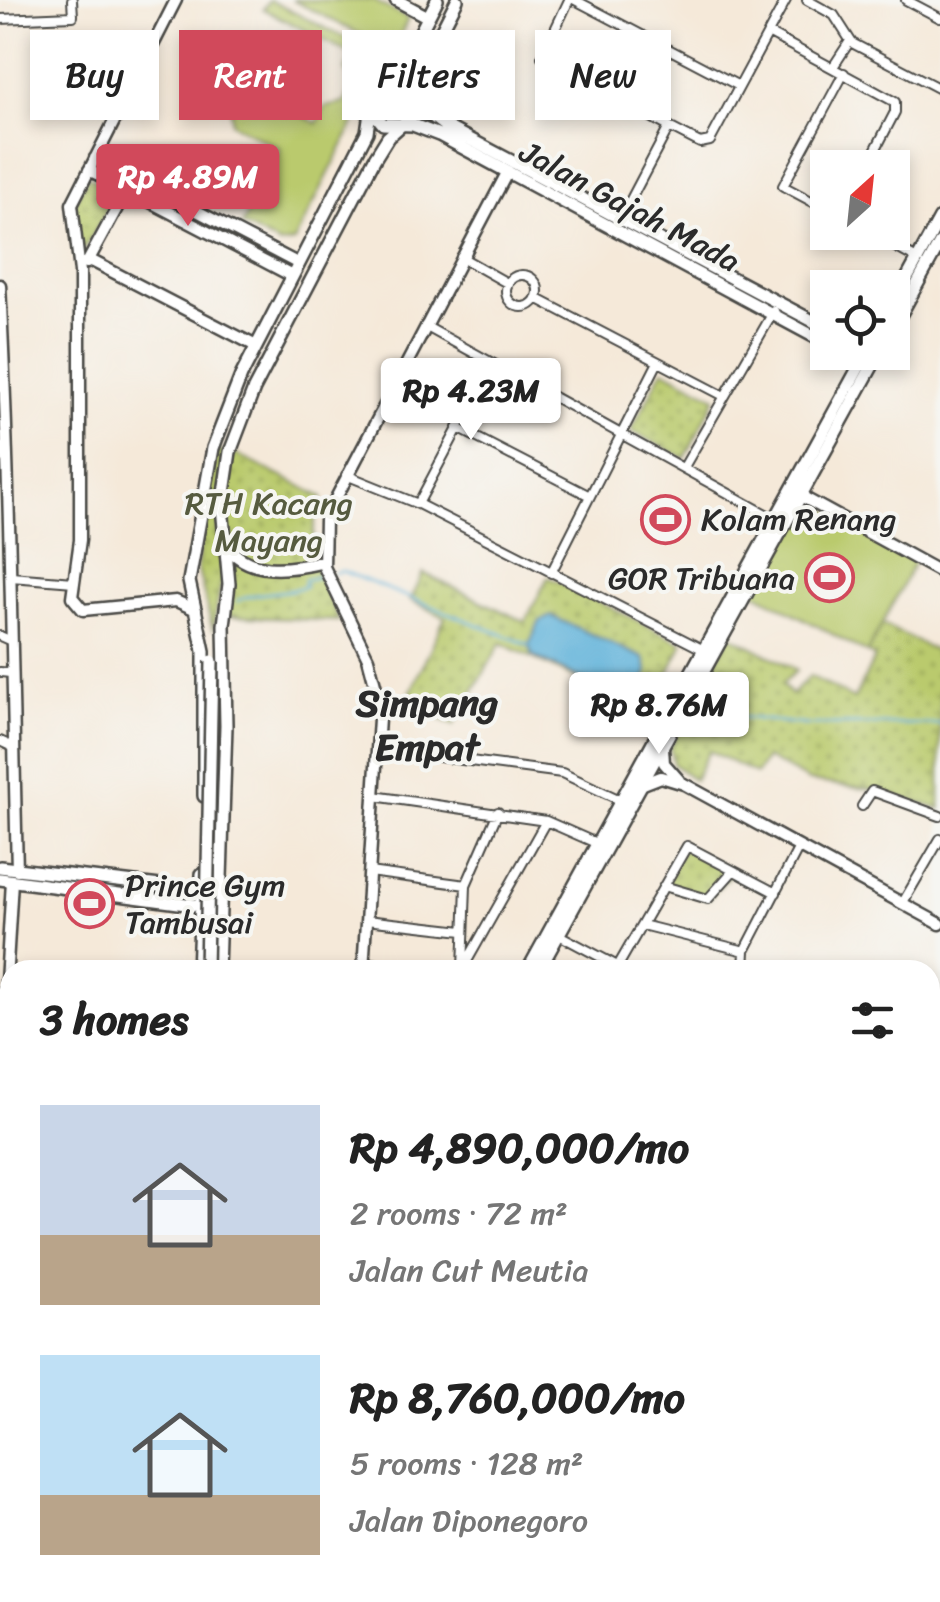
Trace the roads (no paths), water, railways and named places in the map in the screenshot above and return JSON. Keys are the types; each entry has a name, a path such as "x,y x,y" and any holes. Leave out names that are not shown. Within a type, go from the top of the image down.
{"main road":[{"path":"421,30 436,0"},
{"path":"441,30 456,0"},
{"path":"405,2 428,17"},
{"path":"213,960 204,792 204,660 191,574 213,448 225,410 367,132 368,120"},
{"path":"380,120 383,124 404,124"},
{"path":"200,960 224,794 224,486 232,441 244,409 375,158 408,120"},
{"name":"Jalan Gajah Mada","path":"438,120 542,184 775,309 810,332"},
{"name":"Jalan Gajah Mada","path":"404,124 426,129 508,172 542,184"},
{"path":"910,273 940,218"},
{"path":"910,297 940,243"},
{"name":"Jalan Gajah Mada","path":"775,309 810,322"},
{"path":"534,960 643,784 756,566 775,519 863,370"},
{"path":"545,960 588,870 596,843 704,650 800,496 864,370"},
{"path":"223,539 238,558 256,567 322,562"},
{"path":"213,960 212,627 227,569"},
{"path":"191,574 212,627"},
{"path":"204,792 207,828 213,833 219,828 224,794"},
{"path":"0,868 10,876 211,900"}],"street":[{"path":"0,19 73,16 72,0"},
{"path":"176,0 72,204 80,272 80,540 73,602 83,610 181,602 197,611"},
{"path":"739,86 572,0 541,52 546,62 669,127 700,143 710,141 786,0"},
{"path":"807,0 834,15 850,41 940,89"},
{"path":"906,0 925,4 940,18"},
{"path":"768,32 890,97 896,112 876,150"},
{"path":"833,67 850,41"},
{"path":"810,200 783,186 844,74"},
{"path":"617,225 669,127"},
{"path":"95,158 296,270"},
{"path":"89,170 296,270"},
{"path":"363,960 378,749 378,690 368,658 322,562 325,519 508,172"},
{"path":"80,272 133,178"},
{"path":"901,250 918,259"},
{"path":"461,258 507,283"},
{"path":"90,260 256,346"},
{"path":"515,276 532,278 538,288 536,298 529,306 514,305 507,298 507,283 515,276"},
{"path":"0,289 7,581 5,672 13,747 10,876 4,940"},
{"path":"536,298 724,396"},
{"path":"684,468 775,309"},
{"path":"426,326 775,519"},
{"path":"551,573 658,362"},
{"path":"418,504 492,364"},
{"path":"458,428 588,495"},
{"path":"346,475 418,504 704,650"},
{"path":"800,496 940,572"},
{"path":"153,603 179,596 191,574"},
{"path":"7,581 74,582"},
{"path":"0,741 13,747"},
{"path":"664,746 664,762 684,784"},
{"path":"378,749 562,773 620,800"},
{"path":"643,784 661,776 684,784 940,924"},
{"path":"862,806 872,791 940,816"},
{"path":"374,796 546,821 596,843"},
{"path":"462,960 466,885 498,812"},
{"path":"467,960 546,821"},
{"path":"902,904 940,839"},
{"path":"625,960 686,846 776,894"},
{"path":"745,960 745,951 799,848"},
{"path":"664,886 708,899 733,871"},
{"path":"369,872 466,885"},
{"path":"366,920 462,930"},
{"path":"642,925 745,951"},
{"path":"559,935 606,960"}],"water":[{"path":"551,616 644,658 648,672 638,696 626,699 533,656 529,645 540,621"}],"waterway":[{"path":"334,573 342,571 529,645"},
{"path":"237,601 297,589 305,586 304,580 321,576"},
{"path":"642,689 660,690"},
{"path":"698,712 808,725 940,724"}],"place":[{"name":"Kolam Renang","path":"666,519"},
{"name":"GOR Tribuana","path":"830,578"},
{"name":"Prince Gym Tambusai","path":"90,903"}],"district":[{"name":"Simpang Empat","path":"427,724"}],"park label":[{"name":"RTH Kacang Mayang","path":"269,522"}]}
